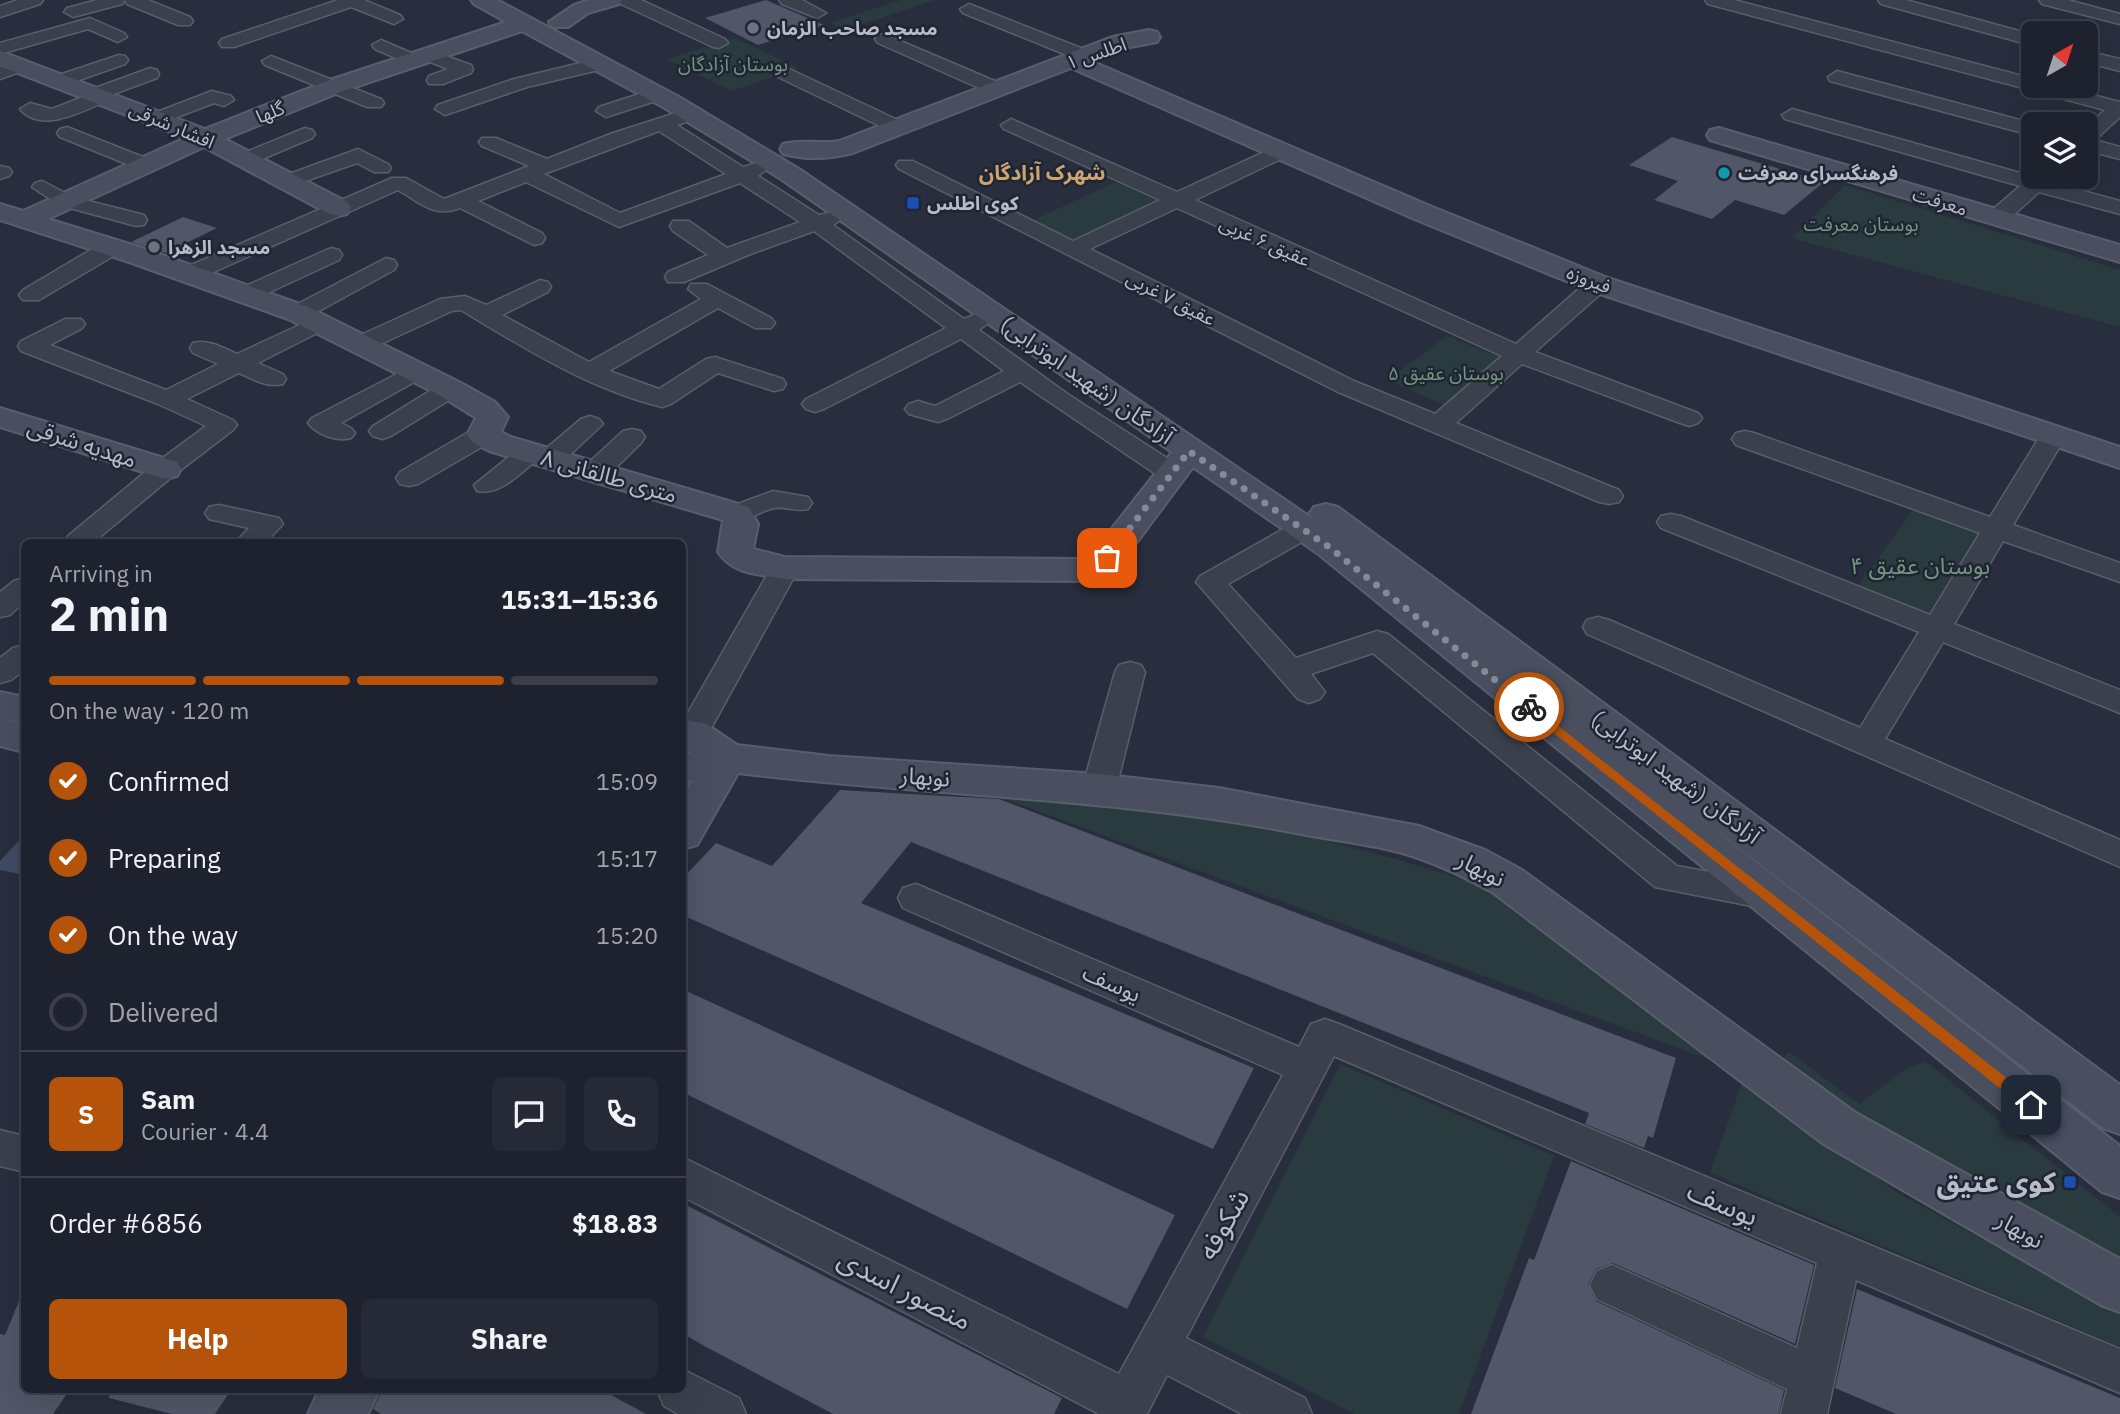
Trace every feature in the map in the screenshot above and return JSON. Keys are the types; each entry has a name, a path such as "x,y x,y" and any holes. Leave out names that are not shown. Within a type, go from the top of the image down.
{"street":[{"path":"0,12 34,0"},
{"path":"73,12 116,0"},
{"path":"133,0 184,21"},
{"name":"آزادگان (شهید ابوترابی)","path":"481,0 533,13 1348,529 2120,1113"},
{"path":"533,13 586,0"},
{"path":"533,13 581,9 612,0"},
{"path":"627,0 719,43"},
{"path":"788,0 817,13"},
{"path":"1714,0 2119,108"},
{"path":"1886,0 1920,4 2021,37"},
{"path":"2048,0 2120,19"},
{"path":"228,43 353,1 394,19"},
{"path":"1855,39 1920,4"},
{"path":"969,9 1082,61"},
{"name":"آزادگان (شهید ابوترابی)","path":"533,13 601,64 673,104"},
{"name":"گلها","path":"12,216 66,201 205,138 335,86 420,58 533,13"},
{"path":"257,16 282,25"},
{"path":"305,17 335,29"},
{"path":"0,49 90,23 118,37"},
{"path":"884,39 997,89"},
{"path":"381,44 420,58 464,69 436,80"},
{"path":"2098,59 2120,65"},
{"path":"57,82 119,60"},
{"path":"271,61 374,103"},
{"name":"اطلس ۱","path":"769,162 844,148 997,89 1082,61"},
{"name":"اطلس ۱","path":"838,170 842,163 859,153 1082,61"},
{"name":"فیروزه","path":"1082,61 1280,152 1598,284 2120,458"},
{"path":"454,113 501,81 524,92 601,64"},
{"name":"افشار شرقی","path":"6,66 99,95 159,118 205,138 338,208"},
{"path":"785,73 897,127"},
{"path":"30,109 53,116 150,74"},
{"path":"1837,77 2021,127"},
{"path":"131,108 173,92"},
{"path":"159,118 212,97 224,100"},
{"path":"606,111 673,104"},
{"path":"190,274 399,183 443,207 537,170 673,104"},
{"path":"2098,127 2119,108"},
{"path":"1793,115 2021,175"},
{"name":"عقیق ۶ غربی","path":"1011,125 1520,355 1689,418"},
{"path":"67,133 146,165"},
{"path":"246,159 305,134"},
{"name":"معرفت","path":"1719,135 2120,254"},
{"path":"489,142 619,221 769,162"},
{"path":"2098,147 2120,153"},
{"path":"1073,249 1280,152"},
{"path":"288,181 358,155 381,168"},
{"name":"آزادگان (شهید ابوترابی)","path":"769,162 831,218 1181,462 1304,529 2120,1176"},
{"name":"عقیق ۷ غربی","path":"906,165 1345,386 1609,496"},
{"path":"41,187 66,201 136,220"},
{"path":"1997,218 2029,189"},
{"path":"2065,189 2120,208"},
{"path":"461,200 534,239"},
{"path":"12,216 112,247 309,318 450,389 484,409 492,417 483,435 409,478"},
{"path":"763,323 676,277 724,256 831,218"},
{"path":"261,223 281,234"},
{"path":"681,226 724,256"},
{"path":"31,295 112,247"},
{"path":"247,294 331,255"},
{"path":"167,399 238,364 309,318 363,277 386,265"},
{"path":"363,277 397,286"},
{"path":"487,314 550,292 511,282"},
{"path":"1438,425 1598,284"},
{"path":"589,372 718,299"},
{"path":"361,344 448,304 465,303 527,340 589,372 662,399 715,364 774,384"},
{"path":"798,503 772,499 737,514 741,524 735,552 747,561 785,568 1087,569 1107,558 1181,462 1021,372 977,321 815,404"},
{"path":"73,324 30,346 167,399 223,425 165,469 82,539"},
{"path":"202,348 274,379"},
{"path":"342,433 321,422 416,371"},
{"path":"918,409 938,414 1021,372"},
{"path":"382,431 450,389"},
{"name":"مهدیه شرقی","path":"0,417 165,469"},
{"path":"487,485 590,424"},
{"name":"۸ متری طالقانی","path":"483,435 500,444 737,514"},
{"path":"1866,744 2053,436"},
{"path":"594,472 632,437"},
{"path":"1745,439 2120,573"},
{"path":"219,513 269,524 253,539"},
{"path":"1671,522 2120,702"},
{"path":"1304,529 1210,582 1299,681 1377,641 1402,607"},
{"path":"686,827 727,758 686,745 785,568"},
{"path":"0,608 21,590"},
{"path":"1598,627 2120,853"},
{"path":"1377,641 1667,878 1767,895"},
{"path":"0,673 21,657"},
{"path":"1099,789 1130,672"},
{"path":"0,705 21,709"},
{"path":"0,732 21,737"},
{"name":"نوبهار","path":"727,758 829,770 1099,789 1219,803 1419,842 1470,861 1507,881 1839,1128 2120,1287"},
{"name":"یوسف","path":"916,898 1841,1253 2120,1371"},
{"path":"1992,1073 2035,1049"},
{"name":"شکوفه","path":"1125,1409 1317,1052"},
{"path":"0,1148 21,1153"},
{"name":"منصور اسدی","path":"686,1177 1125,1409"},
{"path":"1612,1285 1808,1396 1841,1253"},
{"path":"1157,1346 1289,1414"},
{"path":"336,1414 349,1393"},
{"path":"685,1393 723,1414"}],"green space":[{"path":"901,0 934,0 845,30 831,23"},
{"name":"بوستان آزادگان","path":"735,38 798,68 731,91 668,59"},
{"path":"1115,182 1161,202 1075,243 1030,222"},
{"name":"بوستان معرفت","path":"1845,185 2120,270 2120,327 1791,238"},
{"name":"بوستان عقیق ۵","path":"1447,336 1508,360 1451,408 1387,380"},
{"name":"بوستان عقیق ۴","path":"1914,509 1985,534 1934,618 1857,587"},
{"path":"989,793 1147,805 1308,836 1487,887 1719,1063"},
{"path":"1789,1052 1859,1104 1905,1070 1925,1061 2120,1217 2120,1271 1966,1188 1779,1061"},
{"path":"1340,1064 1554,1156 1459,1414 1355,1414 1203,1337"},
{"path":"1742,1083 1901,1195 2120,1314 2120,1347 1710,1173"}],"water":[{"path":"21,838 21,874 0,870 0,861"}],"building":[{"name":"مسجد صاحب الزمان","path":"766,0 824,25 758,45 705,18"},
{"name":"فرهنگسرای معرفت","path":"1672,137 1824,182 1784,215 1735,200 1712,219 1654,200 1678,181 1629,165"},
{"name":"مسجد الزهرا","path":"183,217 217,228 166,253 131,242"},
{"path":"840,790 999,799 1676,1058 1653,1138 1648,1136 1644,1148 1585,1124 1589,1113 911,842 861,903 1254,1068 1213,1149 686,917 686,875 716,843 772,866"},
{"path":"686,991 1175,1215 1127,1309 686,1094"},
{"path":"1571,1161 1814,1265 1795,1344 1613,1263 1596,1269 1588,1284 1596,1301 1784,1390 1779,1414 1471,1414 1529,1258 1534,1260"},
{"path":"686,1205 1062,1398 1054,1414 833,1414 686,1335"},
{"path":"1857,1289 2120,1398 2120,1414 1896,1414 1835,1388"},
{"path":"21,1296 21,1393 66,1395 53,1414 0,1414 0,1334 5,1335"},
{"path":"110,1393 229,1393 215,1414 172,1414 109,1398"},
{"path":"381,1393 608,1393 646,1414 381,1414 373,1409"}],"way so far":[{"path":"1107,558 1189,451 1329,547 1529,707"}],"place":[{"name":"مسجد صاحب الزمان","path":"753,28"},
{"name":"فرهنگسرای معرفت","path":"1724,173"},
{"name":"کوی اطلس","path":"913,203"},
{"name":"مسجد الزهرا","path":"154,247"},
{"name":"کوی عتیق","path":"2070,1182"}],"district":[{"name":"شهرک آزادگان","path":"1042,173"}],"route":[{"path":"1529,707 2031,1105"}]}
